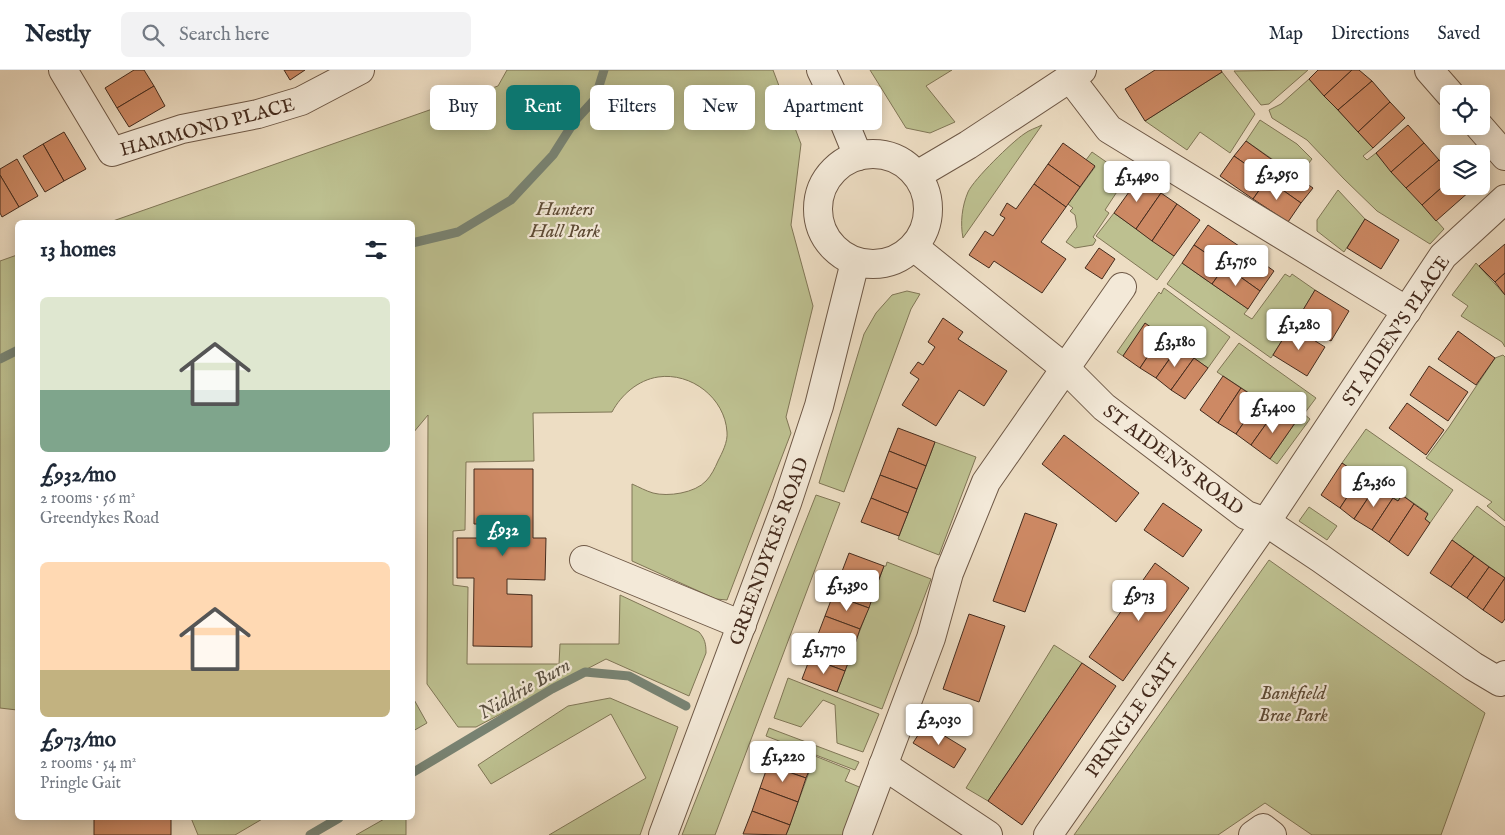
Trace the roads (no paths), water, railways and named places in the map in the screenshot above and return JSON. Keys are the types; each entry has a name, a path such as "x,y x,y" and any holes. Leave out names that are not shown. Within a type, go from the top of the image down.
{"street":[{"name":"HAMMOND PLACE","path":"63,70 112,152 182,129 258,114 301,101 360,70"},
{"path":"821,70 858,156"},
{"path":"1429,70 1442,85"},
{"path":"917,175 968,145 1076,74 1109,129 1407,310"},
{"path":"1487,135 1505,156"},
{"path":"875,154 897,158 917,175 924,187 928,200 927,226 920,240 914,247 896,260 884,264 872,265 855,262 837,252 825,237 818,220 818,205 822,187 831,173 843,162 858,156 875,154"},
{"name":"ST AIDEN'S PLACE","path":"1266,522 1443,256 1505,200"},
{"name":"ST AIDEN'S ROAD","path":"914,247 1066,369 1104,407 1246,515 1266,522 1328,563 1473,666 1502,679"},
{"name":"GREENDYKES ROAD","path":"663,835 787,504 819,406 855,262"},
{"path":"857,835 931,638 949,572 986,482 1122,287"},
{"name":"PRINGLE GAIT","path":"1048,835 1266,522"},
{"path":"584,560 742,624"},
{"path":"883,766 988,835"}],"waterway":[{"name":"Niddrie Burn","path":"415,242 458,232 511,200 553,155 574,122 595,99 604,70"},
{"name":"Niddrie Burn","path":"0,359 15,352"},
{"name":"Niddrie Burn","path":"415,771 552,689 585,672 629,676 686,706"},
{"name":"Niddrie Burn","path":"310,835 336,820"}],"park label":[{"name":"Hunters Hall Park","path":"565,219"},
{"name":"Bankfield Brae Park","path":"1293,703"}]}
